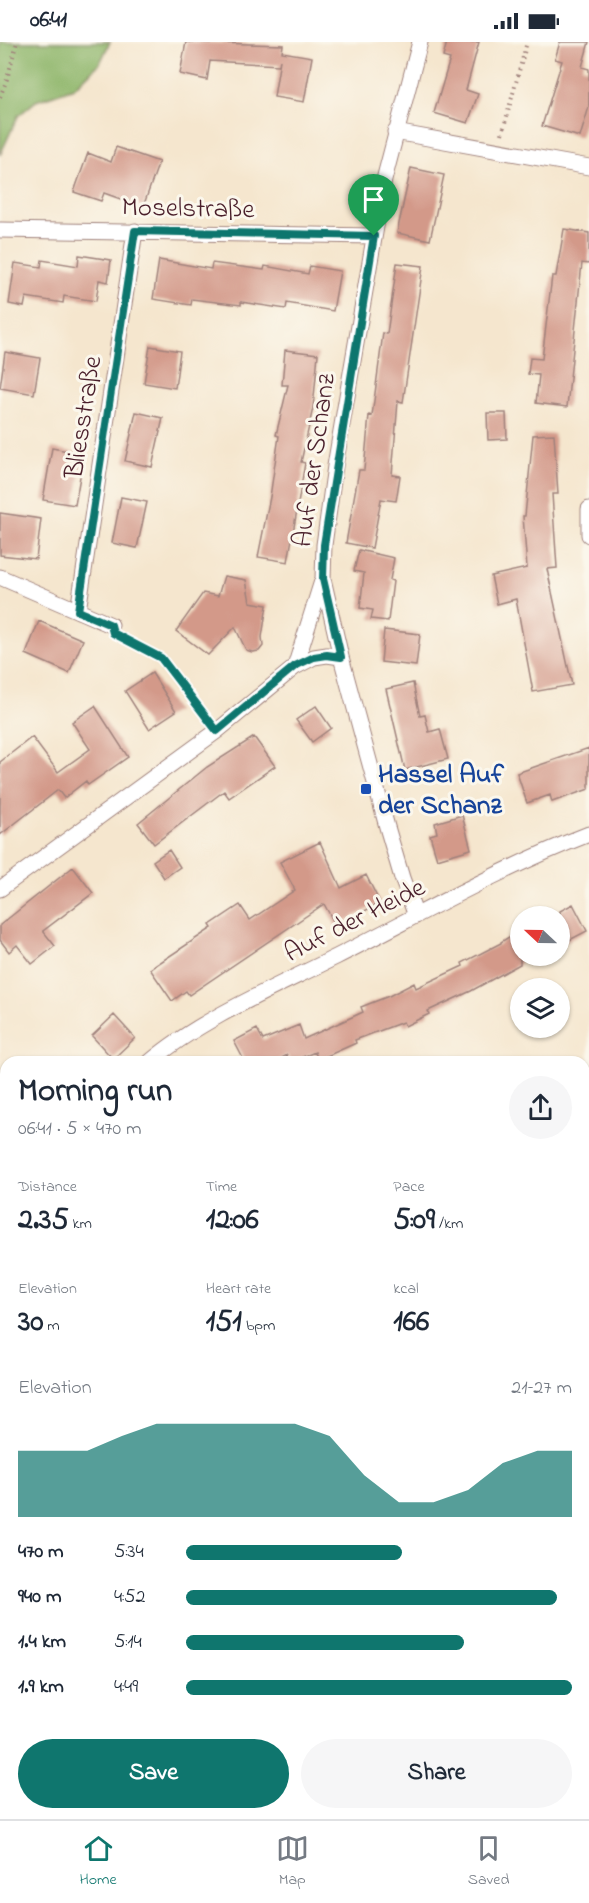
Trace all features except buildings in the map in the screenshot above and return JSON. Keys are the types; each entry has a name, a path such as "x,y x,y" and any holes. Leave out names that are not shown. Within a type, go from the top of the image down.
{"street":[{"name":"Auf der Schanz","path":"416,916 390,837 341,657 323,579 324,545 335,466 374,236 395,132 420,42"},
{"path":"395,132 589,167"},
{"name":"Moselstraße","path":"0,230 374,236"},
{"name":"Bliesstraße","path":"78,611 135,231"},
{"path":"589,509 589,535"},
{"path":"0,577 111,625"},
{"path":"295,666 323,579"},
{"path":"0,889 217,731 295,666 314,657 327,655 341,657"},
{"name":"Auf der Heide","path":"158,1056 183,1037 237,1007 547,851 589,834"}],"path":[{"path":"0,97 17,42"},
{"path":"498,149 528,42"},
{"path":"111,625 113,633 161,658 217,731"}],"green space":[{"path":"0,42 110,42 100,63 74,88 36,101 18,116 0,155"}],"place":[{"name":"Hassel Auf der Schanz","path":"366,789"}],"route":[{"path":"135,231 374,236 324,545 323,579 341,657 327,655 314,657 295,666 217,731 161,658 113,633 111,625 78,611 135,231"}]}
